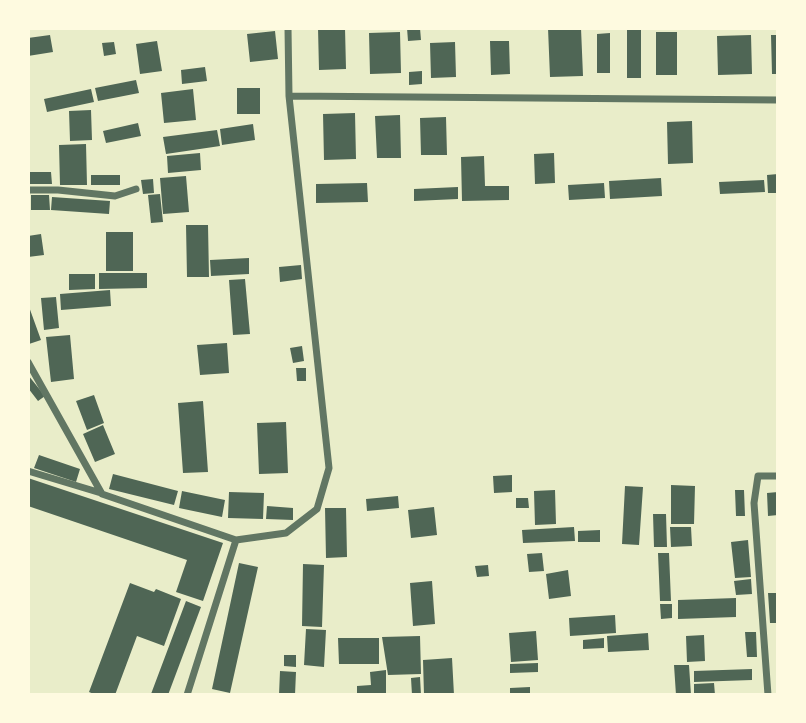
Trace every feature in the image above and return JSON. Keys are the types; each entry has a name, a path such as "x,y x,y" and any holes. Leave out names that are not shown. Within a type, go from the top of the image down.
{"street":[{"path":"28,471 236,540 286,533 317,509 329,468 289,96 288,28"},
{"path":"289,96 778,100"},
{"path":"28,190 115,196 136,189"},
{"path":"28,362 102,494"},
{"path":"768,695 754,503 758,476 778,476"},
{"path":"187,695 236,540"}],"building":[{"path":"318,28 345,28 346,69 319,70"},
{"path":"407,28 420,28 421,40 408,41"},
{"path":"548,28 581,28 583,76 550,77"},
{"path":"627,28 641,28 641,78 627,78"},
{"path":"275,31 278,59 250,62 247,34"},
{"path":"400,32 401,73 370,74 369,33"},
{"path":"656,32 677,32 677,75 656,75"},
{"path":"610,33 610,73 597,73 597,34"},
{"path":"50,35 53,52 28,56 28,38"},
{"path":"751,35 752,74 718,75 717,36"},
{"path":"771,35 778,35 778,74 772,74"},
{"path":"157,41 162,71 140,74 136,44"},
{"path":"490,41 509,41 510,74 491,75"},
{"path":"114,42 116,54 104,56 102,43"},
{"path":"455,42 456,77 431,78 430,43"},
{"path":"205,67 207,81 182,84 181,70"},
{"path":"422,71 422,84 409,85 409,72"},
{"path":"136,80 139,93 98,101 95,88"},
{"path":"237,88 260,88 260,114 237,114"},
{"path":"91,89 94,102 47,112 44,99"},
{"path":"193,89 196,120 164,123 161,93"},
{"path":"91,110 92,140 70,141 69,111"},
{"path":"355,113 356,159 324,160 323,114"},
{"path":"400,115 401,158 377,158 375,116"},
{"path":"446,117 447,155 421,155 420,118"},
{"path":"692,121 693,163 668,164 667,122"},
{"path":"138,123 141,136 106,143 103,131"},
{"path":"253,124 255,140 222,145 220,129"},
{"path":"217,130 220,146 166,154 163,137"},
{"path":"86,144 87,185 60,185 59,145"},
{"path":"200,153 201,170 168,173 167,156"},
{"path":"554,153 555,183 535,184 534,154"},
{"path":"484,156 485,186 509,186 509,200 462,201 461,157"},
{"path":"28,172 51,172 52,184 28,184"},
{"path":"778,174 778,193 768,193 767,175"},
{"path":"91,175 120,175 120,185 91,185"},
{"path":"186,176 189,212 163,214 160,178"},
{"path":"661,178 662,196 610,199 609,181"},
{"path":"153,179 154,193 143,194 141,180"},
{"path":"764,180 765,192 720,194 719,182"},
{"path":"367,183 368,202 316,203 316,184"},
{"path":"604,183 605,198 569,200 568,185"},
{"path":"458,187 458,199 414,201 414,189"},
{"path":"160,194 163,222 151,223 148,195"},
{"path":"31,195 49,195 50,210 31,210"},
{"path":"52,197 110,201 109,214 51,210"},
{"path":"186,225 208,225 209,277 187,277"},
{"path":"106,232 133,232 133,271 106,271"},
{"path":"41,234 44,255 28,257 28,236"},
{"path":"249,258 249,274 211,276 210,260"},
{"path":"301,265 302,279 280,282 279,267"},
{"path":"99,273 147,273 147,288 99,289"},
{"path":"69,274 95,274 95,289 69,290"},
{"path":"245,279 250,334 233,335 229,280"},
{"path":"110,290 111,306 61,310 60,294"},
{"path":"56,297 59,328 44,330 41,298"},
{"path":"28,304 41,340 29,344 28,342"},
{"path":"70,335 74,379 51,382 46,337"},
{"path":"227,343 229,373 200,375 197,345"},
{"path":"302,346 304,361 293,363 290,348"},
{"path":"296,368 306,368 306,381 297,381"},
{"path":"28,375 45,396 38,401 28,388"},
{"path":"94,395 104,423 87,430 76,401"},
{"path":"203,401 208,472 183,473 178,403"},
{"path":"286,422 288,473 259,474 257,423"},
{"path":"103,425 115,454 95,462 83,434"},
{"path":"39,455 80,469 76,482 34,468"},
{"path":"113,474 178,491 174,505 109,489"},
{"path":"512,475 512,492 494,493 493,476"},
{"path":"28,478 223,543 203,601 176,592 187,560 28,506"},
{"path":"671,485 695,486 694,524 671,524"},
{"path":"625,486 643,487 639,545 622,544"},
{"path":"555,490 556,524 535,525 534,491"},
{"path":"735,490 744,490 745,516 736,516"},
{"path":"182,491 225,500 222,517 179,508"},
{"path":"229,492 264,493 263,519 228,518"},
{"path":"778,492 778,515 768,516 767,493"},
{"path":"398,496 399,508 367,511 366,499"},
{"path":"516,498 528,498 529,508 516,508"},
{"path":"267,506 293,508 293,520 266,519"},
{"path":"434,507 437,535 411,538 408,510"},
{"path":"325,508 346,508 347,557 326,558"},
{"path":"653,514 666,514 667,547 654,547"},
{"path":"574,527 575,541 523,543 522,530"},
{"path":"670,527 691,527 692,546 671,547"},
{"path":"600,530 600,542 578,542 578,531"},
{"path":"748,540 751,577 735,578 731,542"},
{"path":"542,553 544,571 529,572 527,554"},
{"path":"658,553 669,553 671,601 660,601"},
{"path":"239,563 258,567 230,693 212,689"},
{"path":"303,564 324,565 322,627 302,626"},
{"path":"488,565 489,576 477,577 475,566"},
{"path":"568,570 571,596 549,599 546,574"},
{"path":"751,579 752,594 736,595 734,581"},
{"path":"432,581 435,624 413,626 410,583"},
{"path":"130,583 181,599 164,646 137,636 115,695 96,695 89,692"},
{"path":"768,593 778,593 778,623 770,623"},
{"path":"736,598 736,617 678,619 678,600"},
{"path":"186,601 201,607 168,695 153,695 151,694"},
{"path":"660,604 672,604 672,618 661,619"},
{"path":"615,615 616,633 570,636 569,618"},
{"path":"306,629 326,630 324,667 304,665"},
{"path":"536,631 538,660 511,662 509,633"},
{"path":"745,632 756,632 757,657 747,657"},
{"path":"648,633 649,650 608,652 607,636"},
{"path":"704,635 705,661 687,662 686,636"},
{"path":"420,636 421,674 388,675 382,637"},
{"path":"338,638 379,638 379,664 339,664"},
{"path":"604,638 604,648 583,649 583,640"},
{"path":"284,655 296,655 296,667 284,666"},
{"path":"452,658 454,695 424,695 423,660"},
{"path":"538,663 538,672 510,673 510,664"},
{"path":"674,665 689,665 691,695 676,695"},
{"path":"752,669 752,680 694,682 694,671"},
{"path":"386,670 386,695 357,695 357,686 371,685 370,672"},
{"path":"280,671 296,672 295,695 279,695"},
{"path":"420,677 421,695 412,695 411,678"},
{"path":"714,683 715,695 694,695 694,684"},
{"path":"530,687 530,695 510,695 510,688"}]}
